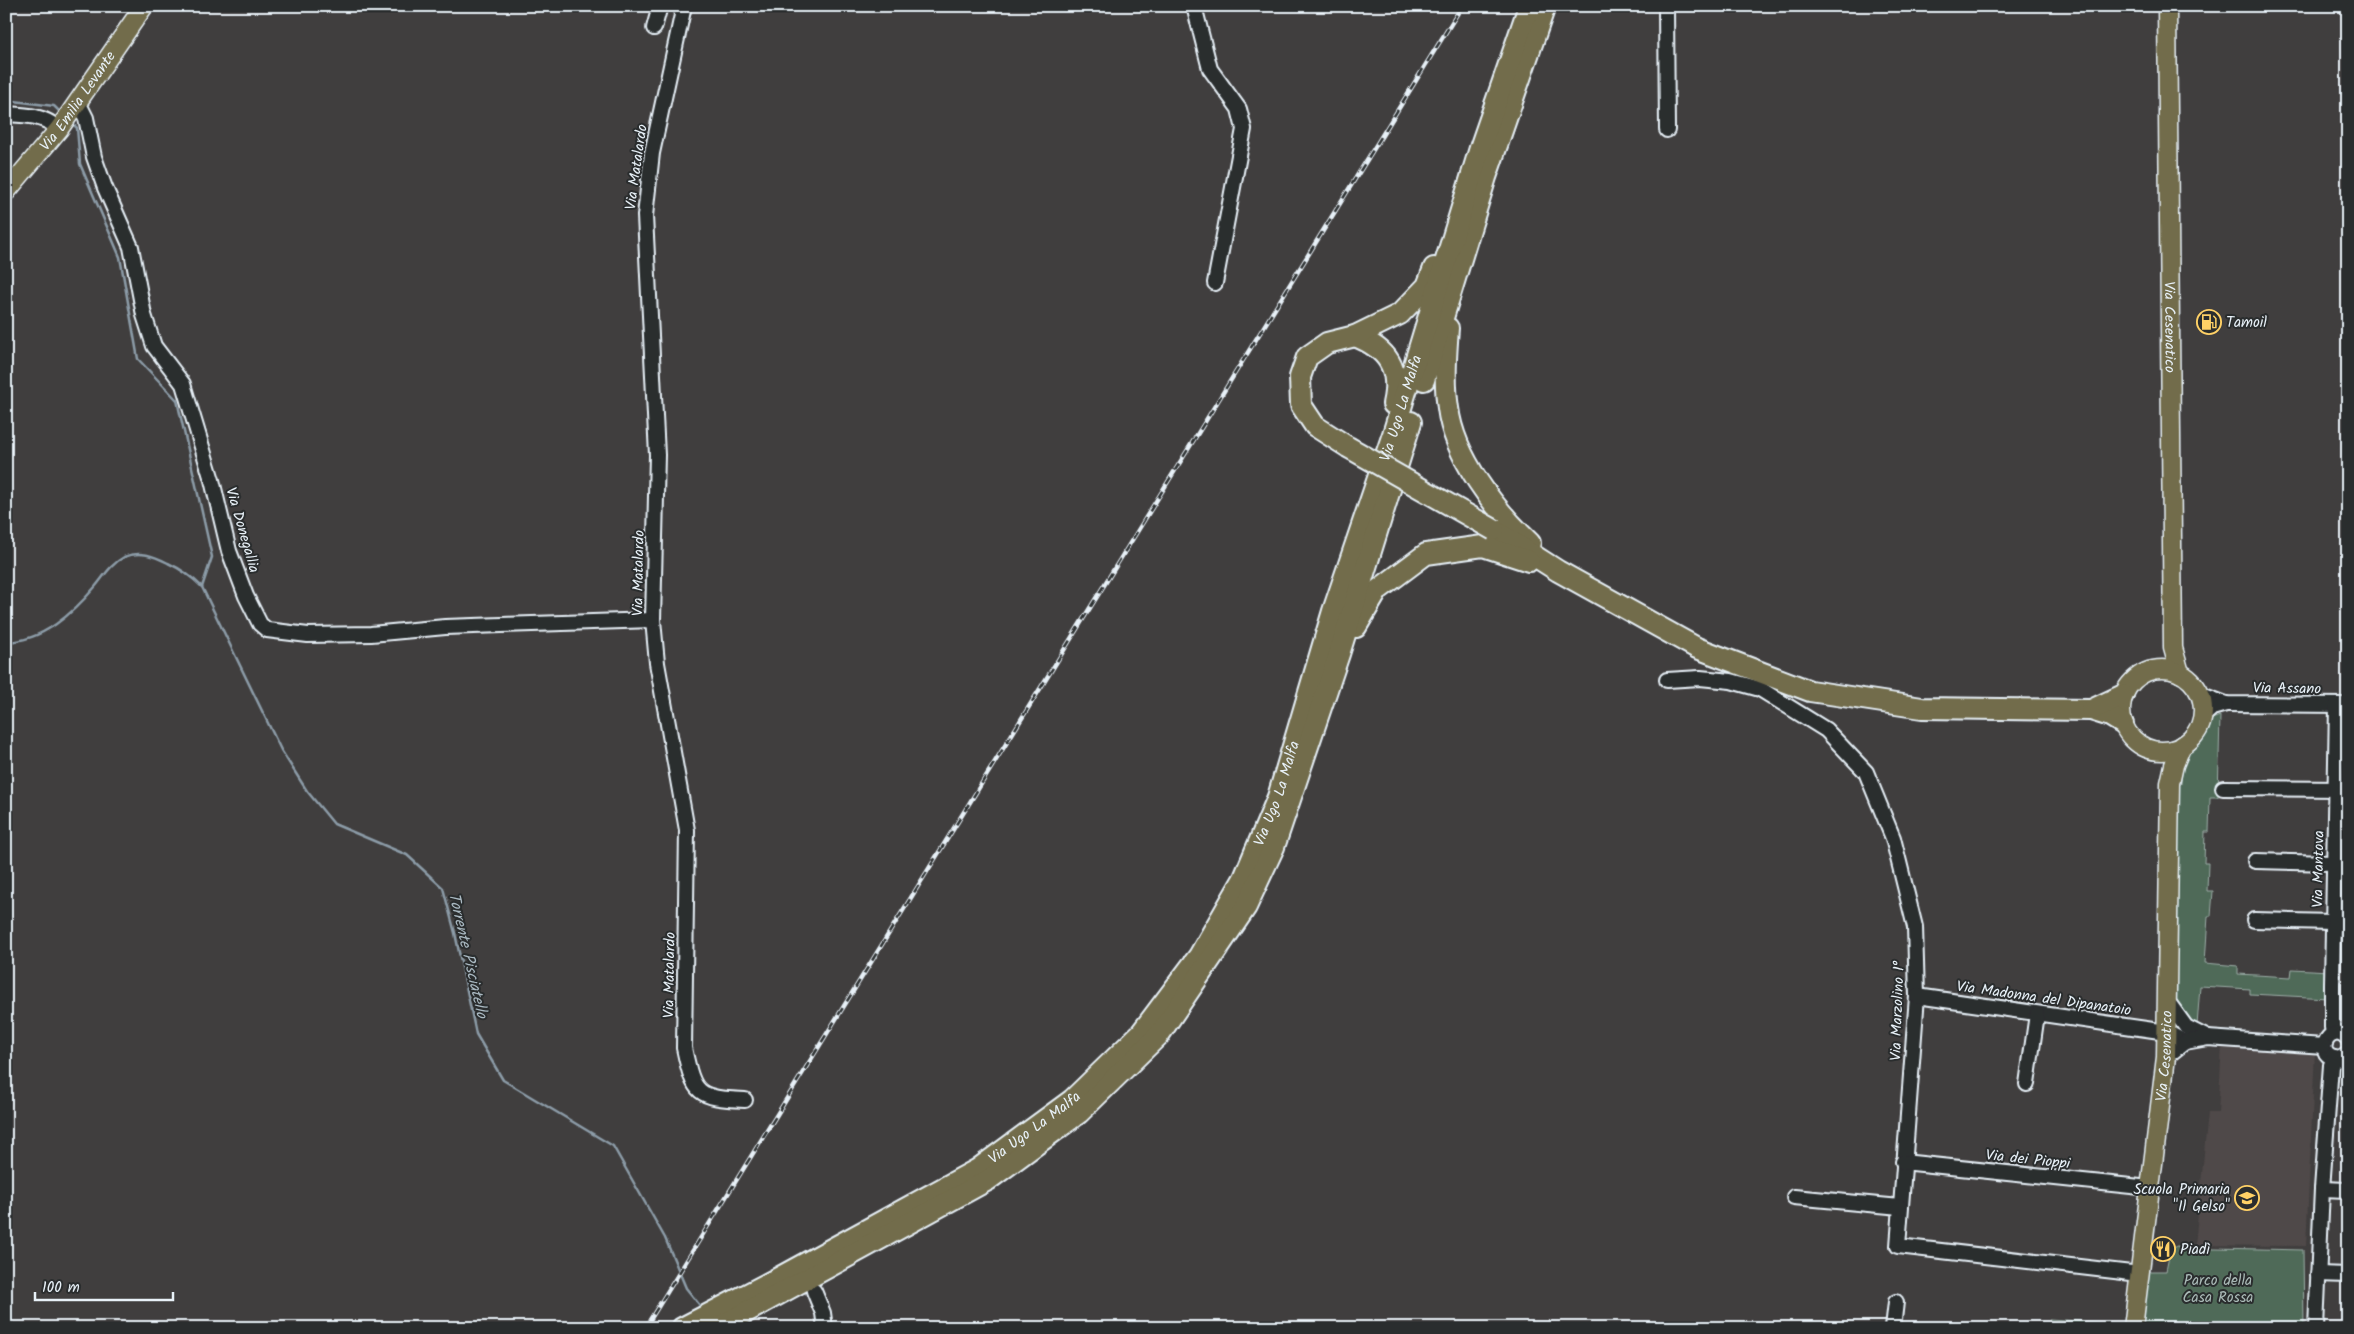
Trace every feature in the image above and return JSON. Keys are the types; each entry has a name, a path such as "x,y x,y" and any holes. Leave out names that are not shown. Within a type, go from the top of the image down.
{"highway":[{"name":"Via Ugo La Malfa","path":"682,1328 978,1169 1072,1100 1141,1033 1199,956 1244,878 1278,797 1333,611 1393,434 1480,148 1529,6"},
{"name":"Via Ugo La Malfa","path":"718,1328 988,1180 1079,1113 1159,1035 1246,906 1274,847 1339,654 1486,177 1545,6"},
{"path":"1480,148 1466,170 1427,286 1400,314 1355,336 1327,343 1307,357 1300,377 1301,405 1315,426 1348,447 1494,530 1558,571 1697,648 1810,691 1922,708 2091,710 2110,716 2123,724"},
{"path":"1450,297 1446,367 1448,409 1460,449 1488,496 1518,533 1558,571"},
{"path":"1355,336 1370,342 1384,353 1396,371 1394,399 1390,417 1393,434"},
{"path":"1339,654 1378,590 1426,554 1483,546 1558,571"},
{"path":"2091,710 2123,695"}],"main road":[{"name":"Via Emilia Levante","path":"6,192 61,126 144,6"},
{"name":"Via Cesenatico","path":"2167,6 2173,648 2180,673"},
{"path":"2155,669 2168,669 2180,673 2192,682 2200,694 2202,717 2195,733 2182,745 2169,750 2154,750 2141,745 2130,736 2123,724 2121,710 2123,695 2130,683 2142,674 2155,669 2165,660 2173,648"},
{"name":"Via Cesenatico","path":"2133,1328 2166,1057 2170,783 2174,765 2182,745"},
{"name":"Via Cesenatico","path":"2154,750 2166,766 2170,783"}],"street":[{"path":"654,28 660,6"},
{"name":"Via Matalardo","path":"684,6 652,153 645,216 657,455 653,620 657,663 687,830 684,1048 691,1080 701,1094 717,1098 745,1100"},
{"path":"1194,6 1210,69 1239,109 1244,129 1215,283"},
{"path":"1666,6 1667,130"},
{"name":"Via Donegallia","path":"76,104 86,118 94,157 105,188 131,247 144,314 154,346 182,384 212,480 228,551 246,596 260,624 267,630 308,634 371,634 445,627 653,620"},
{"path":"6,114 35,116 61,126"},
{"name":"Via Marzolino 1°","path":"1667,680 1700,678 1731,681 1760,689 1826,730 1866,772 1893,838 1915,927 1917,996 1898,1246 2140,1274"},
{"name":"Via Assano","path":"2200,694 2226,704"},
{"name":"Via Assano","path":"2202,717 2212,708 2226,704 2342,705"},
{"name":"Via Mantova","path":"2334,1034 2332,1027 2334,863 2342,789 2342,705"},
{"path":"2223,788 2342,789"},
{"path":"2256,861 2334,863"},
{"path":"2254,920 2333,922"},
{"name":"Via Madonna del Dipanatoio","path":"1917,996 2167,1032"},
{"path":"2168,1002 2186,1027 2208,1038"},
{"path":"2027,1084 2037,1014"},
{"path":"2167,1032 2186,1027"},
{"path":"2167,1032 2185,1042"},
{"path":"2348,1040 2341,1034 2334,1034 2327,1038 2324,1046 2327,1054 2334,1058 2341,1058 2348,1053"},
{"path":"2166,1057 2185,1042 2208,1038 2324,1046"},
{"path":"2316,1328 2322,1189 2331,1065 2334,1058"},
{"name":"Via dei Pioppi","path":"1903,1162 2150,1188"},
{"path":"2322,1189 2348,1190"},
{"path":"1794,1197 1900,1207"},
{"path":"2318,1274 2348,1275"},
{"path":"814,1291 823,1313 825,1328"},
{"path":"1893,1328 1896,1302"}],"shaded area":[{"path":"2222,1045 2315,1050 2306,1246 2195,1245 2208,1113 2218,1113"}],"green space":[{"path":"2220,716 2218,797 2210,797 2209,832 2205,832 2204,863 2208,863 2207,891 2213,891 2211,916 2208,916 2205,963 2238,966 2238,974 2291,977 2292,969 2329,971 2328,998 2250,994 2250,989 2200,986 2197,1026 2185,1014 2175,999 2176,787 2181,784 2185,760 2205,735 2209,720"},
{"name":"Parco della Casa Rossa","path":"2171,1247 2303,1250 2304,1328 2141,1328 2148,1271 2166,1271"},
{"path":"2050,1319 2120,1324 2119,1328 2050,1328"}],"waterway":[{"path":"6,100 54,106 61,113"},
{"path":"71,122 77,128 80,164 120,257 138,359 177,400 212,557 202,587"},
{"name":"Torrente Pisciatello","path":"6,642 32,637 56,624 77,607 115,563 130,555 141,554 157,558 173,565 198,583 202,587 281,750 307,791 334,824 407,855 443,888 455,933 476,1034 503,1080 613,1146 665,1238 686,1288 702,1308"}],"railway":[{"path":"645,1328 1462,6"}],"place":[{"name":"Tamoil","path":"2209,322"},
{"name":"Scuola Primaria \"Il Gelso\"","path":"2247,1198"},
{"name":"Piadì","path":"2163,1249"}]}
